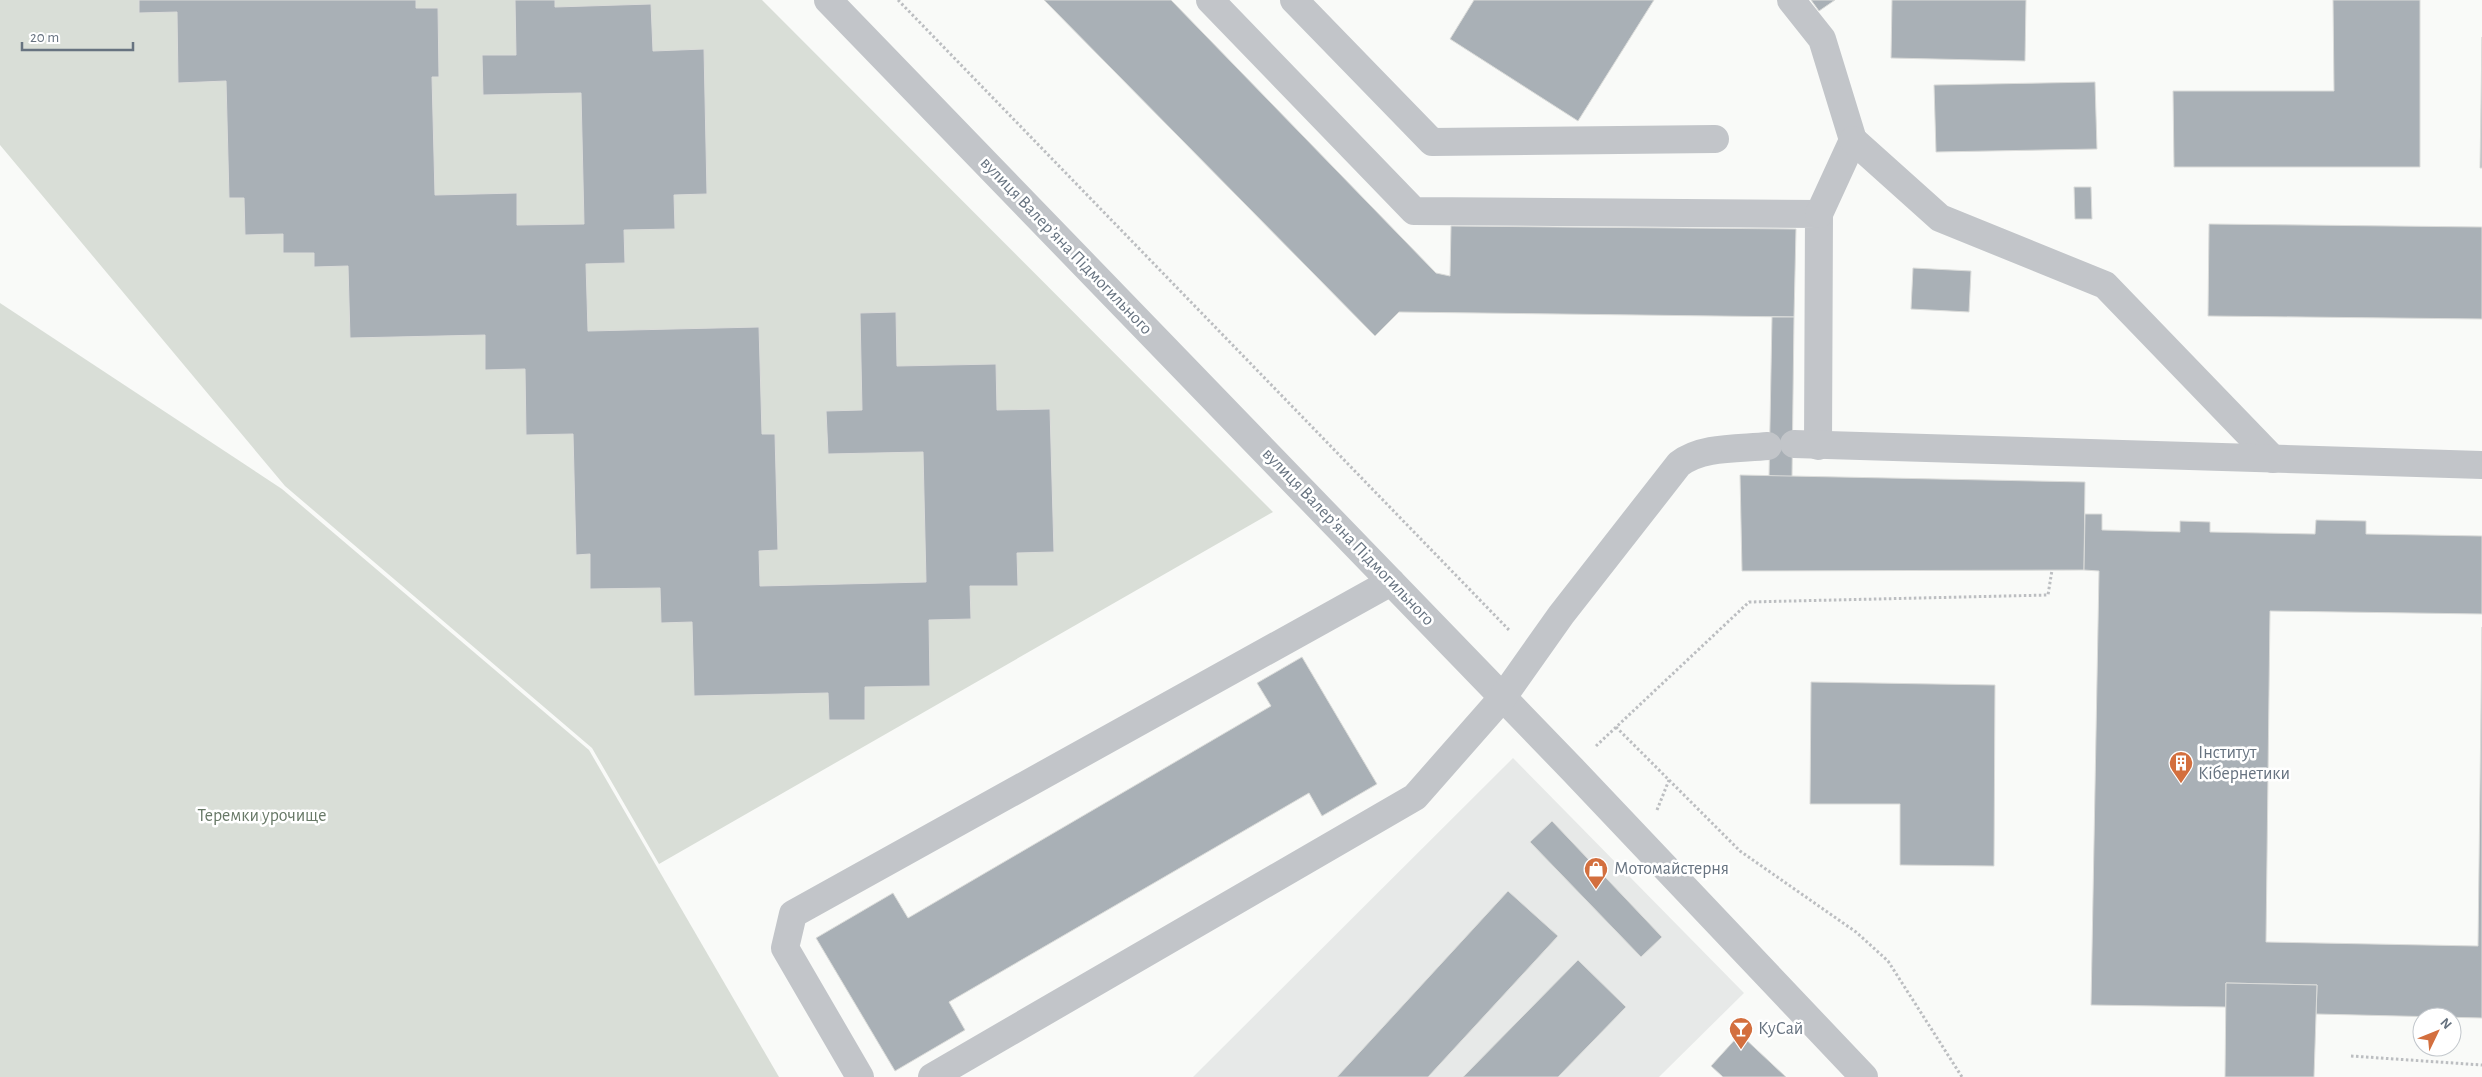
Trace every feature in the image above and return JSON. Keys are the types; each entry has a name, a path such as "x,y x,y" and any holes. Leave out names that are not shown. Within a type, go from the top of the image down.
{"street":[{"name":"вулиця Валерʼяна Підмогильного","path":"828,0 1572,769 1864,1077"},
{"path":"1210,0 1414,211 1819,214"},
{"path":"1294,0 1432,142 1715,139"},
{"path":"1791,0 1822,39 1853,140 1940,218 2105,285 2273,459"},
{"path":"1793,445 1819,214 1853,140"},
{"path":"932,1077 1415,798 1503,698 1561,615 1678,464 1690,456 1707,452 1793,445 2482,465"},
{"path":"860,1077 785,948 793,914 1392,582"}],"path":[{"path":"898,0 1533,655"},
{"path":"1572,769 1749,602 2048,595 2052,570"},
{"path":"1616,727 1740,852 1856,932 1888,961 1962,1077"},
{"path":"2351,1056 2482,1065"}],"shaded area":[{"path":"1513,758 1744,993 1659,1077 1193,1077"}],"green space":[{"path":"0,0 762,0 1273,512 659,864 592,748 285,486 0,145"},
{"name":"Теремки урочище","path":"0,303 282,489 589,750 779,1077 0,1077"}],"building":[{"path":"139,0 416,0 416,8 438,8 439,77 432,77 435,195 517,193 517,225 584,224 581,93 483,95 482,55 516,55 515,0 555,0 555,7 651,4 653,51 704,49 707,194 674,195 675,229 624,230 625,263 586,264 588,331 759,327 762,434 775,434 778,550 759,551 760,586 926,582 923,452 828,454 826,411 862,410 860,313 896,312 897,366 996,364 997,410 1050,409 1054,552 1017,553 1018,586 970,586 971,619 929,620 930,686 865,687 865,720 829,720 828,693 694,696 692,622 661,623 660,588 590,589 590,554 576,555 573,434 526,435 525,369 485,370 485,335 350,338 348,266 314,267 314,253 283,253 283,234 245,235 244,198 229,198 226,81 178,83 177,12 139,13"},
{"path":"1044,0 1171,0 1436,273 1450,276 1451,226 1796,229 1794,317 1399,312 1375,336"},
{"path":"1474,0 1654,0 1578,121 1450,39"},
{"path":"1811,0 1835,0 1819,11"},
{"path":"1892,0 2026,0 2025,61 1891,58"},
{"path":"2333,0 2420,0 2420,167 2174,167 2173,91 2334,91"},
{"path":"2482,37 2482,168 2480,168"},
{"path":"2095,82 2097,149 1936,152 1934,85"},
{"path":"2074,187 2091,187 2092,219 2075,219"},
{"path":"2209,224 2482,227 2482,319 2208,316"},
{"path":"1913,268 1971,271 1969,312 1911,309"},
{"path":"1772,317 1794,317 1792,477 1769,477"},
{"path":"1740,475 2085,482 2084,570 1742,571"},
{"name":"Інститут Кібернетики","path":"2085,514 2102,514 2102,530 2180,532 2180,521 2210,522 2210,532 2315,534 2316,520 2366,521 2366,534 2482,536 2482,614 2270,611 2266,942 2478,946 2482,627 2482,1018 2462,1018 2462,1007 2412,1007 2412,1016 2316,1014 2317,985 2226,983 2226,1007 2091,1005 2099,571 2084,570"},
{"path":"1302,657 1377,784 1322,816 1309,793 949,1002 965,1030 895,1071 816,938 893,893 908,918 1271,706 1257,683"},
{"path":"1811,682 1995,685 1994,866 1900,865 1900,804 1810,804"},
{"name":"Мотомайстерня","path":"1552,821 1662,937 1641,957 1530,842"},
{"path":"1508,891 1558,936 1428,1077 1337,1077"},
{"path":"1578,960 1626,1007 1558,1077 1463,1077"},
{"path":"2226,983 2317,985 2314,1077 2225,1077"},
{"name":"КуСай","path":"1740,1034 1786,1077 1723,1077 1711,1066"}],"place":[{"name":"Інститут Кібернетики","path":"2181,784"},
{"name":"Мотомайстерня","path":"1596,890"},
{"name":"КуСай","path":"1741,1050"}]}
